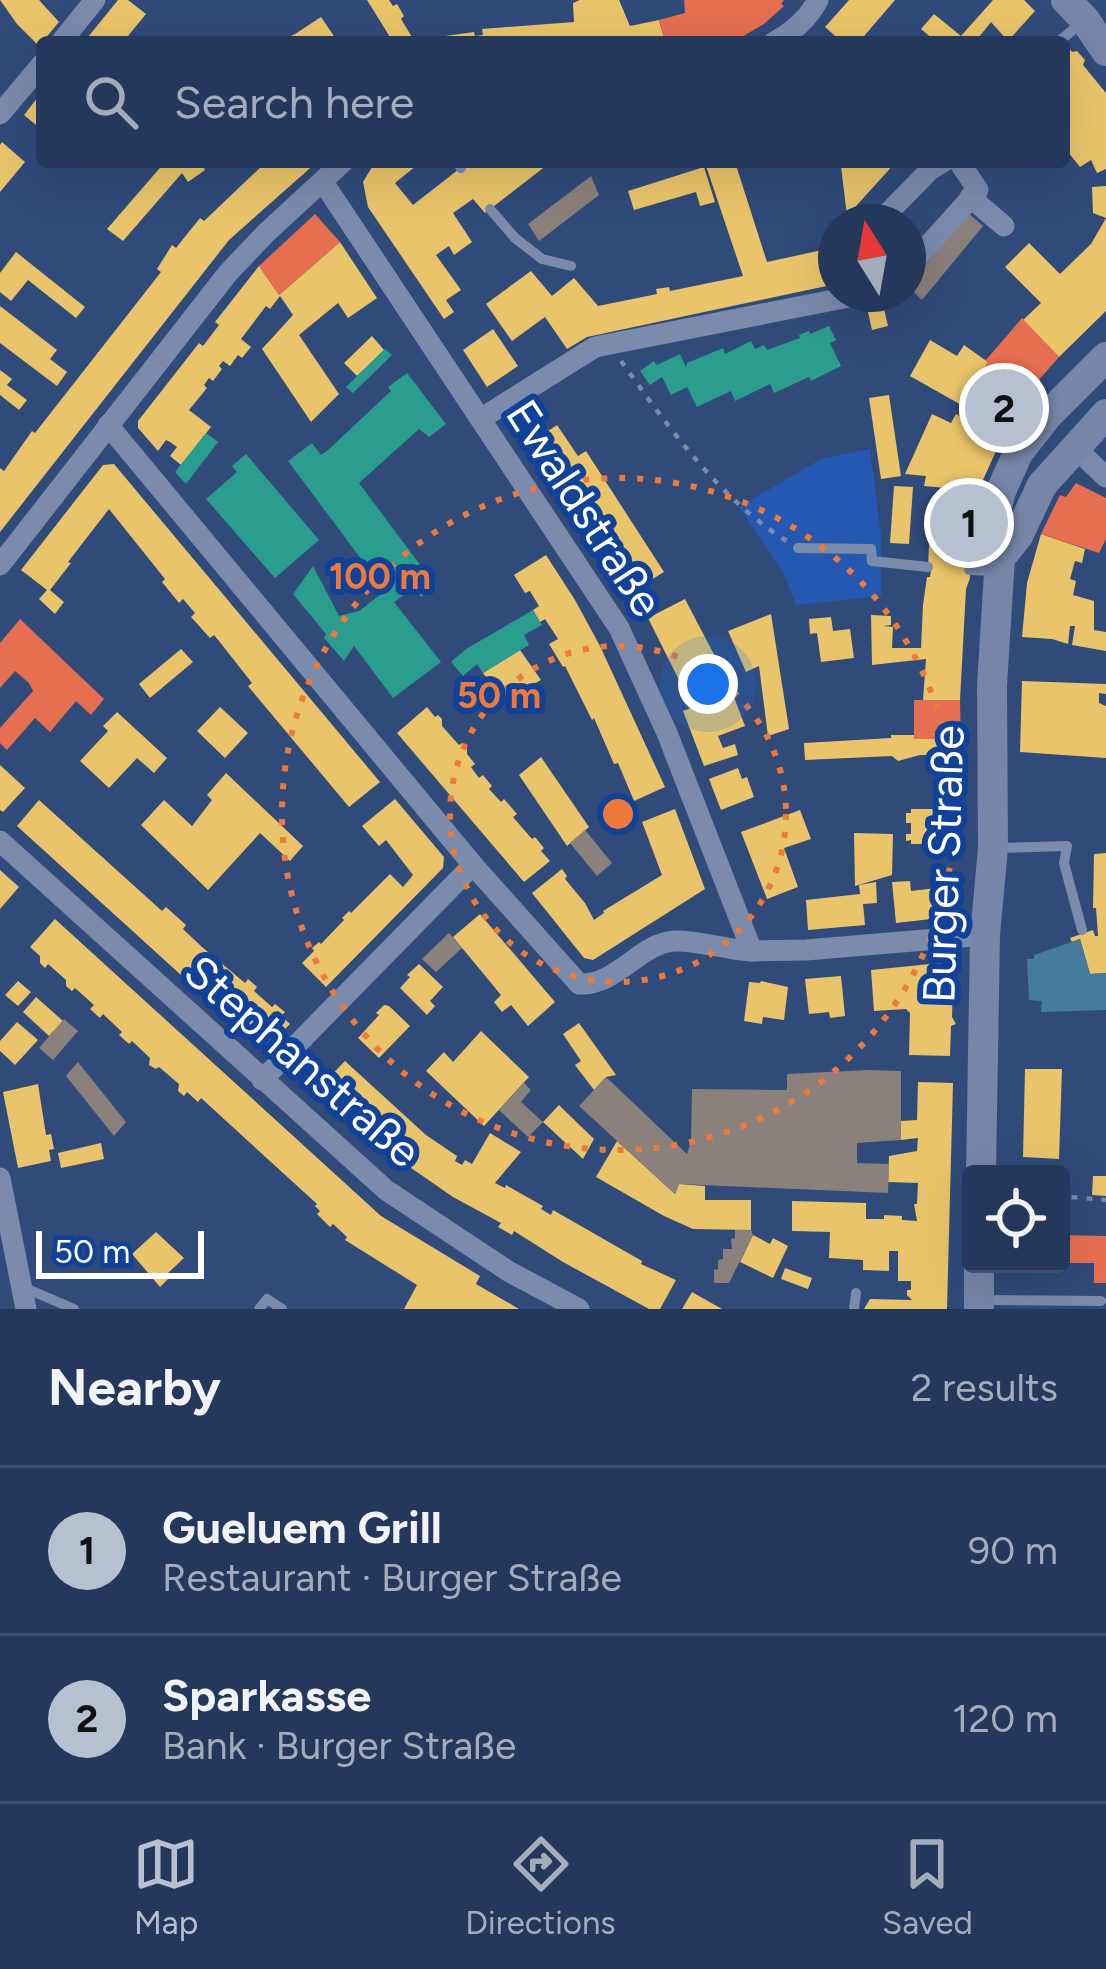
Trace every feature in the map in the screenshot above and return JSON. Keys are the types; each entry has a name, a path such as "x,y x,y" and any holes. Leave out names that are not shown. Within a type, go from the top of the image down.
{"main road":[{"path":"1076,10 1106,51"},
{"name":"Burger Straße","path":"981,1165 985,935 993,848 991,532 1009,469 1047,416 1106,357"},
{"path":"1074,447 1070,425 1074,414 1106,378"},
{"name":"Burger Straße","path":"989,566 1018,536 1042,485 1106,414"},
{"path":"979,1305 980,1273"}],"street":[{"path":"66,36 95,0"},
{"path":"784,36 818,0"},
{"path":"0,115 36,71"},
{"path":"0,566 228,273 337,168"},
{"path":"897,204 933,168"},
{"path":"926,247 978,190 963,168"},
{"name":"Ewaldstraße","path":"323,182 619,628 674,750 752,951"},
{"path":"970,197 1004,226"},
{"path":"482,418 595,347 818,303"},
{"path":"108,425 473,865 579,984 594,985 673,941 752,951 806,950 985,935"},
{"path":"1074,447 1106,477"},
{"name":"Stephanstraße","path":"0,841 386,1190 508,1271 579,1309"},
{"path":"262,1081 473,865"},
{"path":"0,1178 24,1298"}],"lane":[{"path":"490,209 542,259 571,266"},
{"path":"797,548 872,549 872,561 928,567"},
{"path":"993,848 1067,845 1064,863 1082,930"},
{"path":"854,1309 856,1293"},
{"path":"24,1298 74,1309"},
{"path":"259,1309 267,1299 282,1309"},
{"path":"979,1305 1101,1301"}],"path":[{"path":"595,347 617,356 658,413 726,491 797,548"},
{"path":"1070,1197 1106,1200"}],"shaded area":[{"path":"870,449 881,535 881,596 796,605 783,572 739,507 821,459"}],"building: Homes":[{"path":"0,0 39,0 59,22 47,36 36,36 36,43"},
{"path":"118,0 128,0 146,14 128,36 89,36"},
{"path":"367,0 397,4 411,36 389,36"},
{"path":"619,0 630,26 659,20 663,36 475,36 483,35 482,29 574,22 573,3"},
{"path":"849,0 895,0 864,36 835,36 825,27"},
{"path":"993,0 1024,0 1035,11 1012,36 1004,36 991,22 980,36 961,36"},
{"path":"934,14 961,36 929,36 921,29"},
{"path":"321,17 334,36 291,36"},
{"path":"1070,50 1085,60 1083,65 1106,93 1106,169 1097,173 1091,160 1080,167 1070,154"},
{"path":"36,100 36,125 24,115"},
{"path":"2,142 25,162 0,192 0,145"},
{"path":"160,168 204,168 188,182 182,173 123,241 107,229"},
{"path":"260,168 310,168 229,240 0,532 0,468 4,471 161,272 157,269 172,245 176,248 200,218 204,221"},
{"path":"371,168 414,168 395,183 413,205 460,168 543,168 485,213 473,199 453,213 472,242 454,255 449,246 436,255 461,290 446,300 454,312 444,319 368,207 363,182"},
{"path":"704,168 715,202 700,206 696,192 634,210 628,191"},
{"path":"707,168 737,168 767,262 818,251 818,288 587,337 567,349 545,317 512,341 486,304 531,271 552,296 574,278 598,306 657,294 656,289 669,287 670,291 743,276"},
{"path":"841,168 891,168 858,204 846,204"},
{"path":"1106,186 1106,218 1093,213 1092,187"},
{"path":"1106,218 1106,311 1059,357 1023,320 1041,303 1005,267 1029,243 1060,274 1091,244"},
{"path":"340,242 377,298 348,318 338,303 299,335 339,394 311,422 262,349 293,315 280,296 270,309 266,306 241,339 251,347 230,366 223,361 222,369 213,381 209,378 207,388 189,410 211,427 181,465 170,456 177,447 170,442 166,440 158,451 138,428 138,421 199,343 203,346 219,325 215,322 259,266 279,295"},
{"path":"16,252 85,307 76,318 28,280 11,301 0,292 0,273"},
{"path":"0,306 57,350 50,359 67,372 57,386 0,343"},
{"path":"868,312 885,312 888,326 872,330"},
{"path":"493,329 518,366 487,387 463,350"},
{"path":"372,336 384,350 357,376 344,363"},
{"path":"930,340 957,356 964,345 988,362 963,406 910,376"},
{"path":"0,370 12,379 7,385 27,400 19,410 0,395"},
{"path":"889,395 901,476 881,479 869,398"},
{"path":"932,414 951,423 956,414 1001,440 978,491 924,486 926,476 905,474"},
{"path":"557,425 578,456 586,451 664,572 638,588 539,437"},
{"path":"114,464 380,782 349,807 248,686 252,683 219,641 214,635 210,638 191,617 195,613 183,599 179,603 162,582 165,579 109,509 50,590 64,602 55,614 39,599 47,590 21,570 103,465"},
{"path":"894,486 913,487 909,544 890,543"},
{"path":"1041,534 1085,549 1070,579 1076,581 1073,595 1094,601 1094,630 1106,632 1106,651 1072,645 1075,626 1070,626 1068,644 1022,637 1027,583"},
{"path":"929,545 969,547 960,700 923,700 926,659 872,665 871,615 891,616 891,625 883,626 893,627 892,648 921,648 931,570"},
{"path":"546,555 600,646 665,787 634,801 594,718 549,644 558,639 545,619 540,622 533,610 539,606 514,575"},
{"path":"685,599 719,664 681,684 648,618"},
{"path":"771,614 789,729 768,736 759,666 746,672 728,631"},
{"path":"831,617 833,631 850,629 854,658 821,662 817,633 810,634 809,619"},
{"path":"181,649 193,662 150,698 139,684"},
{"path":"520,650 541,680 501,699 483,673"},
{"path":"1022,681 1106,684 1099,703 1106,706 1106,758 1020,752"},
{"path":"732,692 745,726 718,736 723,748 735,744 738,755 704,766 683,711"},
{"path":"220,707 248,733 225,758 197,731"},
{"path":"427,707 442,719 442,726 459,745 467,748 479,778 483,775 492,786 489,789 501,802 504,799 517,814 513,817 544,848 541,851 550,861 524,882 397,733"},
{"path":"117,712 167,758 154,773 137,758 109,788 80,761 108,731 103,726"},
{"path":"933,734 951,734 951,743 944,743 944,755 898,761 892,756 805,760 804,743 891,735 934,739"},
{"path":"541,757 589,827 567,846 519,775"},
{"path":"0,765 25,788 3,812 0,810"},
{"path":"738,768 754,797 721,810 709,779"},
{"path":"226,773 303,846 290,861 260,833 208,890 141,825 164,800 192,826 212,800 207,795"},
{"path":"395,799 444,857 443,868 326,987 302,963 312,948 390,874 403,887 413,875 386,840 379,846 362,826"},
{"path":"39,800 162,911 166,907 186,925 183,929 202,947 245,983 248,979 257,987 254,991 285,1012 281,1016 290,1024 269,1045 258,1045 17,826"},
{"path":"675,809 705,889 593,960 584,958 532,893 562,869 594,920 662,875 642,822"},
{"path":"945,809 944,844 906,841 911,823 906,823 906,813"},
{"path":"800,810 811,839 784,848 798,887 767,899 741,832"},
{"path":"854,833 893,834 892,875 855,886"},
{"path":"1106,853 1106,973 1090,974 1080,939 1072,942 1070,938 1093,930 1098,936 1093,908 1094,854"},
{"path":"0,870 19,887 0,909"},
{"path":"910,881 911,891 937,888 940,918 896,923 892,882"},
{"path":"876,882 877,903 863,904 865,925 808,930 806,900 860,894 859,885"},
{"path":"480,914 555,1002 528,1026 511,1005 502,1012 494,1002 501,995 453,937"},
{"path":"55,919 381,1216 480,1276 476,1284 519,1309 404,1309 417,1285 345,1240 317,1214 317,1204 201,1098 198,1102 178,1091 179,1084 159,1067 149,1065 150,1058 119,1035 122,1032 103,1014 100,1018 90,1009 94,1005 66,986 66,980 48,964 45,968 40,963 40,956 30,947"},
{"path":"940,963 953,977 956,1024 951,1026 950,1056 909,1055 910,1013 906,1009 874,1011 871,970"},
{"path":"419,964 443,987 430,1001 435,1006 427,1015 400,988"},
{"path":"841,976 845,1016 809,1014 805,979"},
{"path":"18,981 31,992 18,1006 5,995"},
{"path":"749,982 788,987 784,1020 744,1021"},
{"path":"36,997 63,1021 49,1036 23,1012"},
{"path":"384,1005 410,1026 379,1058 358,1038"},
{"path":"17,1022 38,1040 15,1065 0,1051 0,1041"},
{"path":"579,1023 616,1075 606,1077 594,1090 575,1065 581,1061 563,1034"},
{"path":"481,1031 529,1077 484,1126 426,1071 444,1052 453,1062"},
{"path":"345,1061 462,1165 465,1160 472,1164 490,1133 521,1152 495,1183 676,1280 660,1309 649,1309 514,1231 512,1235 498,1227 501,1223 401,1161 320,1087"},
{"path":"1025,1069 1062,1069 1059,1159 1023,1157"},
{"path":"918,1082 953,1083 947,1309 864,1309 870,1299 912,1300 907,1295 911,1281 898,1281 898,1251 889,1251 889,1271 863,1270 863,1260 829,1258 830,1232 792,1231 792,1201 866,1203 866,1219 884,1219 884,1215 917,1221 918,1183 888,1182 889,1156 917,1151 918,1138 901,1140 901,1121 917,1120"},
{"path":"38,1084 46,1135 51,1134 54,1149 49,1150 51,1161 18,1168 3,1092"},
{"path":"559,1105 594,1139 583,1159 543,1122"},
{"path":"617,1141 675,1194 679,1184 705,1186 705,1200 751,1200 751,1230 693,1229 596,1177"},
{"path":"101,1143 104,1159 61,1168 58,1153"},
{"path":"1093,1176 1106,1176 1106,1196 1092,1195"},
{"path":"156,1232 184,1258 160,1287 132,1254"},
{"path":"753,1235 788,1246 773,1278 740,1262"},
{"path":"785,1268 812,1278 808,1289 781,1279"},
{"path":"692,1292 722,1309 682,1309"}],"building: Shops":[{"path":"684,0 784,0 784,6 764,24 743,36 663,36 659,20 685,13"},
{"path":"315,214 340,242 279,295 259,266"},
{"path":"1022,318 1059,357 1030,390 1001,440 958,415 986,360"},
{"path":"1076,483 1106,498 1106,539 1099,553 1041,534 1060,495 1066,497"},
{"path":"944,489 978,491 969,547 929,545 931,520"},
{"path":"20,619 104,699 91,715 76,701 50,732 35,718 7,750 0,743 0,728 33,691 15,671 0,688 0,643"},
{"path":"914,700 960,700 961,743 951,743 951,734 914,739"},
{"path":"1070,1235 1106,1236 1106,1283 1094,1283 1094,1263 1070,1263"}],"building: Schools":[{"path":"829,326 836,340 830,343 841,366 774,393 770,384 735,401 731,391 697,407 687,387 671,395 662,377 650,385 640,371 654,361 657,365 680,354 686,367 723,348 725,354 751,341 755,349 764,345 767,350"},
{"path":"385,349 392,355 353,393 346,387"},
{"path":"407,373 446,424 429,437 419,429 359,483 436,586 421,597 414,587 394,602 441,662 393,698 354,646 344,661 293,594 313,566 339,616 359,611 385,591 288,461 312,443 321,455 328,450"},
{"path":"206,433 218,442 186,484 175,472"},
{"path":"246,454 319,540 275,578 206,499 237,472 232,466"},
{"path":"533,610 542,625 524,635 529,645 483,673 477,664 463,676 451,662 466,649"}],"building: Public":[{"path":"1080,939 1090,974 1106,973 1106,1010 1041,1012 1042,1001 1029,1000 1027,959"}],"building: Industry":[{"path":"591,176 599,195 539,241 528,224"},
{"path":"968,213 983,226 926,295 926,264"},
{"path":"585,830 612,863 597,876 570,843"},
{"path":"449,933 462,948 436,972 422,959"},
{"path":"64,1019 78,1031 53,1060 39,1048"},
{"path":"78,1062 126,1122 114,1136 66,1076"},
{"path":"901,1071 901,1140 857,1143 857,1163 889,1164 888,1193 679,1184 675,1194 579,1106 606,1077 687,1154 692,1089 787,1090 787,1074"},
{"path":"524,1083 531,1090 521,1102 543,1122 528,1137 499,1110"},
{"path":"735,1230 751,1230 753,1235 729,1283 714,1283 714,1270 723,1259 723,1249 732,1249"}],"place":[{"name":"Sparkasse","path":"1004,408"},
{"name":"Gueluem Grill","path":"969,523"}]}
